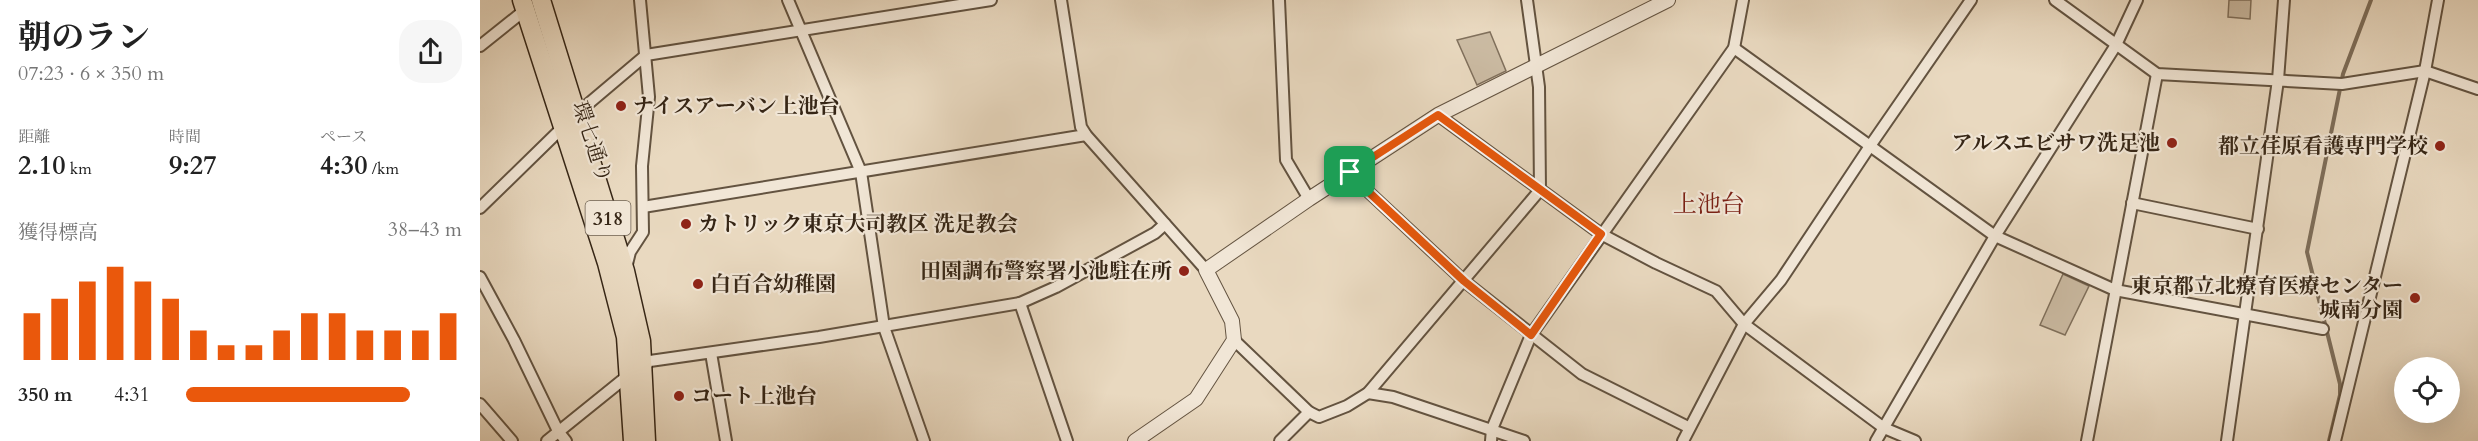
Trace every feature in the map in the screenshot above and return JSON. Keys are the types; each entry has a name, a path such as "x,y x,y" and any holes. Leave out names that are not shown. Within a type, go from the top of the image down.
{"main road":[{"name":"環七通り","path":"530,3 569,121 625,271 640,341 636,371 633,441"},
{"name":"環七通り","path":"569,121 636,371 646,441"}],"street":[{"path":"625,271 630,252 643,232 642,166 649,98 639,0"},
{"path":"788,0 861,172 884,327 924,441"},
{"path":"480,208 569,121 646,55 991,0"},
{"path":"1061,0 1081,127 1206,270 1232,321 1234,340 1196,399 1135,441"},
{"path":"1279,0 1286,160 1309,199"},
{"path":"1234,340 1309,412 1319,417 1347,406 1368,393 1540,190 1540,110 1537,66 1527,0"},
{"path":"1206,270 1309,199 1438,115 1668,0"},
{"path":"1491,441 1492,429 1531,335 1734,48 1743,0"},
{"path":"1683,441 1688,427 1744,324 1781,280 1869,146 1971,0"},
{"path":"2055,0 2157,75 2340,84 2425,71 2478,89"},
{"path":"1876,441 1995,236 2116,45 2137,0"},
{"path":"2227,441 2278,80 2284,0"},
{"path":"2335,441 2425,71 2438,0"},
{"path":"480,46 530,3"},
{"path":"1734,48 1995,236 2115,290 2323,329"},
{"path":"2087,441 2157,75"},
{"path":"1438,115 1601,234 1716,291 1744,324 1884,428 1915,441"},
{"path":"643,207 1086,135"},
{"path":"1350,172 1366,190 1464,281 1582,374 1688,427"},
{"path":"2132,203 2258,229"},
{"path":"547,441 650,361 884,327 1020,303 1086,271 1155,233 1165,225"},
{"path":"480,277 514,340 558,431 566,441"},
{"path":"1020,303 1067,441"},
{"path":"711,353 726,441"},
{"path":"1368,393 1394,397 1524,441"},
{"path":"480,404 512,441"},
{"path":"1280,441 1309,412"}],"shaded area":[{"path":"2229,0 2251,0 2250,19 2228,17"},
{"path":"1490,32 1506,71 1477,85 1457,40"},
{"path":"2063,274 2089,286 2065,335 2040,325"}],"waterway":[{"path":"2329,441 2340,395 2340,384 2307,252 2343,74 2371,0"}],"place":[{"name":"ナイスアーバン上池台","path":"621,106"},
{"name":"アルスエビサワ洗足池","path":"2172,143"},
{"name":"都立荏原看護専門学校","path":"2440,146"},
{"name":"カトリック東京大司教区 洗足教会","path":"686,224"},
{"name":"田園調布警察署小池駐在所","path":"1184,271"},
{"name":"白百合幼稚園","path":"698,284"},
{"name":"東京都立北療育医療センター 城南分園","path":"2415,298"},
{"name":"コート上池台","path":"679,396"}],"district":[{"name":"上池台","path":"1709,204"}],"route":[{"path":"1438,115 1601,234 1531,335 1464,281 1350,172 1438,115"}]}
